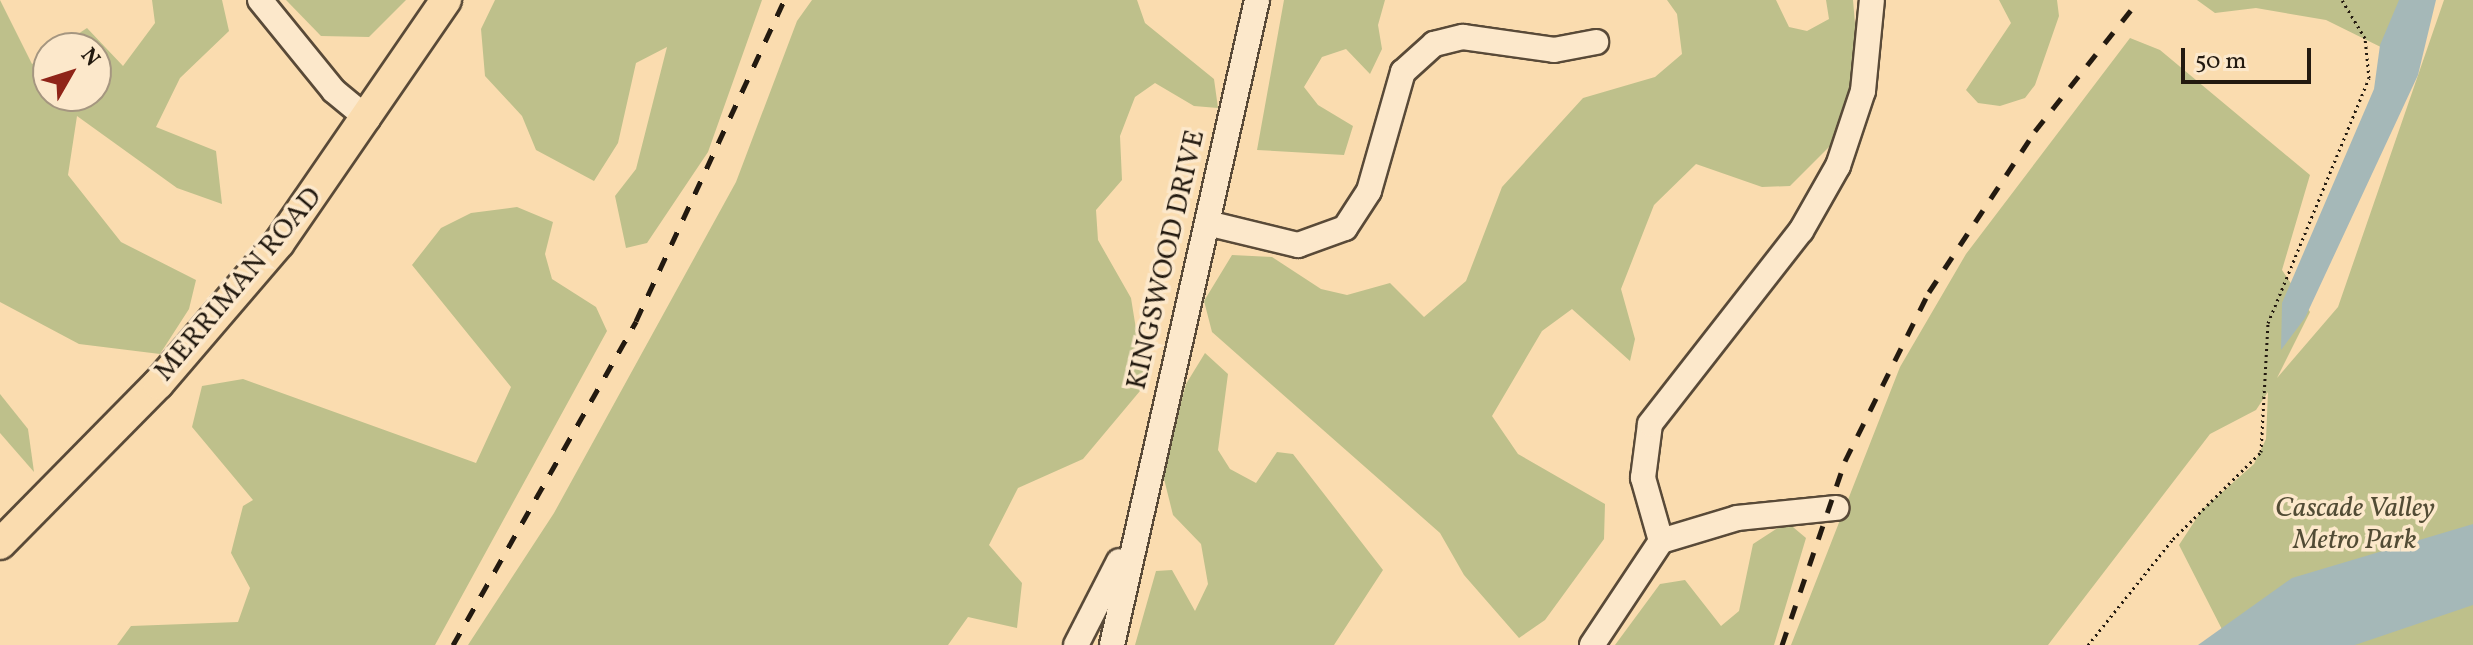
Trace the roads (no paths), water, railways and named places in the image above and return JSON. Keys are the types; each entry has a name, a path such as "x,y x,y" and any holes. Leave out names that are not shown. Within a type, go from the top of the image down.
{"main road":[{"name":"MERRIMAN ROAD","path":"0,544 210,327 368,119 446,0"}],"street":[{"path":"260,0 334,91 368,119"},
{"name":"KINGSWOOD DRIVE","path":"1112,645 1133,534 1257,0"},
{"path":"1661,541 1643,478 1650,424 1822,199 1863,91 1872,0"},
{"path":"1207,223 1298,245 1345,228 1369,191 1403,72 1434,44 1480,38 1554,50 1596,42"},
{"path":"1592,645 1661,541 1791,509 1836,508"},
{"name":"KINGSWOOD DRIVE","path":"1076,645 1133,534"}],"railway":[{"path":"453,645 636,321 784,0"},
{"path":"1782,645 1845,461 1929,292 2035,131 2139,0"}],"park label":[{"name":"Cascade Valley Metro Park","path":"2355,525"}]}
